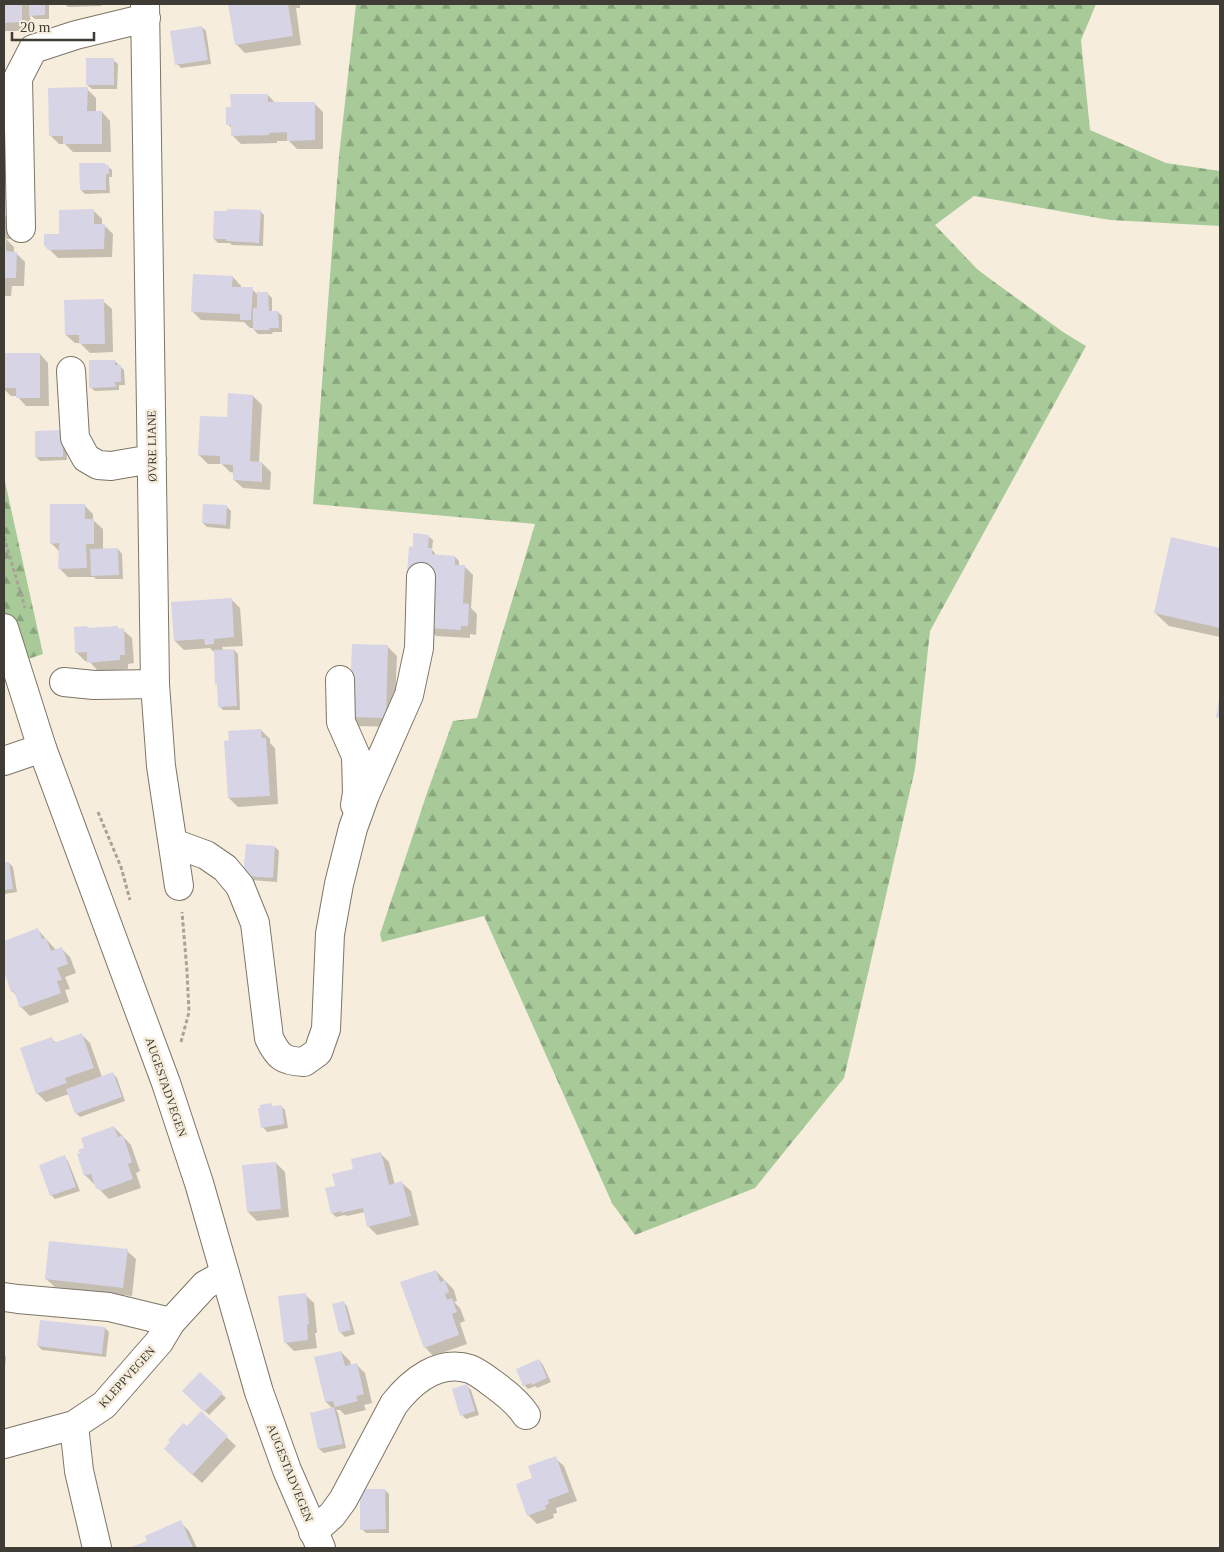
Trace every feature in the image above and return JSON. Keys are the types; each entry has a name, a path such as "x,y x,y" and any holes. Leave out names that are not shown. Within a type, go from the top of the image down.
{"street":[{"path":"21,228 18,78 33,49 146,11"},
{"name":"ØVRE LIANE","path":"146,11 155,684 161,766 179,886"},
{"path":"72,372 75,438 86,458 98,464 111,466 152,459"},
{"path":"173,844 206,855 225,868 240,886 255,922 269,1038 276,1053 290,1061 304,1062 318,1052 326,1029 330,934 339,884 353,828 365,795 409,695 418,648 422,577"},
{"name":"AUGESTADVEGEN","path":"4,628 42,748 166,1082 199,1183 259,1392 287,1470 317,1540"},
{"path":"340,680 341,722 356,756 357,793 353,828"},
{"path":"64,682 94,685 155,684"},
{"path":"4,761 42,748"},
{"name":"KLEPPVEGEN","path":"4,1444 74,1425 104,1405 159,1342 171,1322 205,1285 225,1274"},
{"path":"4,1297 109,1307 171,1322"},
{"path":"317,1540 332,1515 344,1500 394,1404 404,1391 418,1379 438,1369 454,1366 471,1370 512,1398 526,1415"},
{"path":"74,1425 78,1471 97,1548"}],"path":[{"path":"166,1082 180,1048 189,1012 179,886"}],"green space":[{"path":"356,4 1096,4 1081,40 1090,130 1166,163 1220,171 1220,226 1110,220 974,196 935,225 978,270 1063,332 1086,346 930,631 915,769 844,1078 755,1188 635,1235 612,1203 484,916 382,942 380,934 453,721 477,718 535,524 313,504 339,156"},
{"path":"4,477 43,654 4,667"}],"building":[{"path":"4,4 22,4 22,22 4,23"},
{"path":"29,4 45,4 45,15 29,16"},
{"path":"228,4 288,4 293,36 235,45"},
{"path":"202,26 208,60 175,65 170,31"},
{"path":"86,58 114,58 114,85 86,85"},
{"path":"88,87 87,111 102,111 102,144 63,144 63,136 49,136 48,88"},
{"path":"230,94 268,94 268,102 315,102 315,140 287,141 287,132 269,133 269,135 231,136 231,125 226,125 226,107 231,107"},
{"path":"79,163 105,163 105,165 109,165 109,174 106,174 106,190 80,190"},
{"path":"94,209 94,224 105,224 104,249 48,250 44,245 44,234 59,234 59,210"},
{"path":"227,209 261,210 259,243 213,239 214,211 227,211"},
{"path":"4,237 6,237 6,251 17,252 16,278 4,278"},
{"path":"193,274 233,276 232,287 253,287 251,320 240,320 240,314 191,312"},
{"path":"257,292 268,292 269,311 278,311 279,328 253,330 253,308 257,308"},
{"path":"104,299 105,344 79,344 79,335 65,335 64,300"},
{"path":"4,353 40,353 40,398 16,398 16,388 4,388"},
{"path":"89,360 115,360 115,365 121,365 121,382 115,382 116,387 89,388"},
{"path":"228,393 253,395 250,461 262,462 262,482 233,480 233,465 220,464 220,456 198,455 200,416 227,417"},
{"path":"63,430 63,457 35,457 35,431"},
{"path":"50,504 85,504 85,519 94,519 94,544 86,544 87,568 58,569 59,543 50,544"},
{"path":"203,504 227,505 226,525 202,523"},
{"path":"413,533 429,535 428,548 432,548 432,554 455,556 455,565 465,565 463,603 469,604 468,626 461,626 461,630 426,628 428,574 407,573 409,546 413,547"},
{"path":"1171,537 1220,548 1220,628 1154,613"},
{"path":"118,548 119,575 91,576 90,549"},
{"path":"232,598 234,637 214,639 214,644 205,645 204,639 174,641 171,602"},
{"path":"87,626 87,628 118,626 118,629 124,628 125,655 120,655 120,660 87,663 87,652 75,653 74,627"},
{"path":"352,644 388,645 386,718 349,717"},
{"path":"234,649 237,706 218,707 214,650"},
{"path":"1220,700 1220,718 1216,717"},
{"path":"261,729 262,738 266,738 270,796 228,798 224,741 229,740 228,731"},
{"path":"246,844 275,846 273,878 243,876"},
{"path":"4,862 9,862 13,889 4,890"},
{"path":"38,928 42,939 46,938 51,951 62,947 68,964 57,968 62,980 57,981 61,993 20,1008 14,991 11,992 4,971 4,941"},
{"path":"82,1033 94,1068 65,1078 67,1083 36,1094 20,1048 52,1037 54,1043"},
{"path":"113,1072 122,1097 75,1114 66,1089"},
{"path":"271,1103 272,1106 282,1105 284,1124 261,1128 258,1108 260,1108 260,1105"},
{"path":"114,1126 118,1137 123,1135 132,1162 128,1164 133,1179 100,1191 99,1188 96,1189 91,1174 84,1176 77,1154 80,1153 78,1150 84,1148 81,1138"},
{"path":"381,1152 389,1185 402,1181 411,1216 367,1227 363,1208 331,1214 325,1188 335,1186 332,1174 353,1169 351,1159"},
{"path":"65,1155 76,1187 50,1196 39,1165"},
{"path":"276,1162 281,1209 247,1212 242,1165"},
{"path":"49,1241 128,1249 123,1288 45,1279"},
{"path":"436,1270 440,1282 445,1280 449,1292 445,1294 447,1300 452,1298 457,1312 452,1314 459,1335 424,1348 400,1282"},
{"path":"306,1293 309,1324 307,1325 308,1340 284,1343 278,1296"},
{"path":"344,1301 351,1330 339,1333 332,1304"},
{"path":"40,1320 105,1327 102,1354 37,1346"},
{"path":"341,1351 345,1366 357,1363 364,1394 356,1396 358,1401 335,1407 333,1401 325,1402 314,1357"},
{"path":"539,1359 547,1378 532,1385 531,1383 523,1386 516,1369"},
{"path":"200,1372 223,1393 204,1412 182,1391"},
{"path":"467,1384 475,1411 460,1416 452,1389"},
{"path":"334,1407 343,1444 318,1449 310,1413"},
{"path":"201,1411 228,1436 192,1475 164,1449 170,1442 168,1440 183,1423 187,1426"},
{"path":"556,1456 569,1492 548,1500 549,1504 545,1505 546,1509 527,1516 516,1484 532,1478 528,1466"},
{"path":"360,1489 385,1489 386,1529 360,1530"},
{"path":"181,1520 193,1548 129,1548 147,1541 145,1536"}]}
